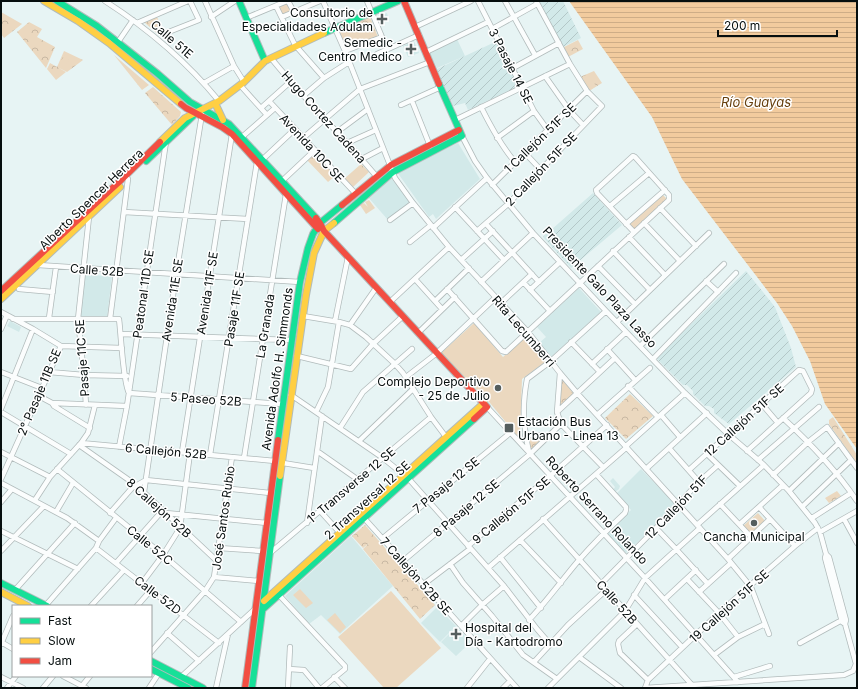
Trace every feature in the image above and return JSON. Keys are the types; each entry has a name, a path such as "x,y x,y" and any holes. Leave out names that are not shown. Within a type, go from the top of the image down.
{"street":[{"name":"Roberto Serrano Rolando","path":"44,1 95,33 186,108 232,134 282,181 318,226"},
{"name":"Roberto Serrano Rolando","path":"57,1 82,15 158,74 190,102 223,120 242,137 286,194 324,231 403,316 665,599 738,682"},
{"name":"Calle 51E","path":"105,1 135,22 172,52 204,83 217,102"},
{"path":"118,42 135,22 189,1 199,20 166,33"},
{"name":"Avenida 10C SE","path":"205,1 242,84 267,115"},
{"path":"211,17 235,1"},
{"path":"239,1 246,18 268,60"},
{"path":"246,18 288,1 294,12"},
{"path":"282,17 321,1"},
{"name":"Rita Lecumberri","path":"321,1 345,51 393,172 413,203 449,247 528,332 577,393 699,526 751,587 768,634"},
{"path":"345,51 382,37 368,1"},
{"path":"334,28 398,1"},
{"name":"Presidente Galo Plaza Lasso","path":"404,1 461,133 475,161 492,185 579,283 626,332 728,434 764,465 789,491 812,518 819,530 826,554 825,558 856,664 855,669 850,674 844,675 738,682"},
{"path":"415,27 471,1"},
{"name":"3 Pasaje 14 SE","path":"478,1 534,111 548,130"},
{"path":"505,1 535,55"},
{"path":"492,29 514,18 536,3 587,91"},
{"path":"276,6 295,46 324,78"},
{"path":"426,52 488,22"},
{"name":"Alberto Spencer Herrera","path":"1,291 118,183 185,118 217,102 242,84 268,60 334,28"},
{"path":"377,54 419,35"},
{"path":"513,68 559,43"},
{"name":"Hugo Cortez Cadena","path":"268,60 337,132 377,177"},
{"path":"303,96 324,78 349,62"},
{"path":"303,138 360,89 430,62"},
{"path":"455,120 570,64"},
{"path":"204,83 234,66"},
{"path":"545,76 569,110 583,125"},
{"path":"261,108 290,82"},
{"path":"401,105 441,87"},
{"name":"2 Callejón 51F SE","path":"477,231 508,204 602,106 587,91"},
{"name":"1 Callejón 51F SE","path":"492,185 587,91"},
{"name":"Avenida 10C SE","path":"269,101 356,194"},
{"path":"412,101 430,146"},
{"path":"217,102 223,120"},
{"path":"481,107 497,138 515,162"},
{"path":"242,137 275,108"},
{"name":"Avenida 11E SE","path":"144,492 185,215 203,109"},
{"path":"337,132 368,109"},
{"path":"497,138 534,111"},
{"name":"Alberto Spencer Herrera","path":"1,299 89,217 195,113"},
{"path":"260,161 295,129"},
{"path":"347,143 376,130"},
{"path":"318,226 391,165 461,133"},
{"name":"Avenida Adolfo H. Simmonds","path":"252,688 291,394 313,258 317,244 324,231 393,172 461,133"},
{"name":"Avenida 11F SE","path":"182,452 232,134"},
{"name":"Peatonal 11D SE","path":"119,447 132,376 166,142"},
{"path":"362,159 383,148"},
{"path":"282,181 315,150"},
{"path":"525,153 541,170"},
{"path":"447,289 502,351 506,352 669,200 669,195 665,190 636,157 633,156 596,189 597,193 634,232"},
{"name":"Pasaje 11F SE","path":"210,455 248,219 260,161"},
{"path":"610,206 649,172"},
{"path":"410,242 455,207 487,178"},
{"path":"110,319 128,179"},
{"path":"626,224 665,190"},
{"name":"La Granada","path":"244,458 286,194"},
{"path":"390,220 413,203"},
{"path":"455,207 504,260"},
{"path":"660,208 696,246"},
{"path":"124,212 248,219"},
{"name":"Pasaje 11C SE","path":"86,405 78,319 89,217"},
{"path":"644,223 680,261"},
{"path":"486,224 539,282"},
{"name":"Avenida Adolfo H. Simmonds","path":"245,688 282,404 300,282 307,252 318,226"},
{"path":"461,260 493,231"},
{"path":"481,282 533,232"},
{"path":"617,322 709,234"},
{"path":"629,236 665,275"},
{"path":"390,302 449,247"},
{"path":"613,251 650,290"},
{"path":"316,412 328,387 348,257"},
{"path":"530,290 560,262"},
{"path":"640,346 724,264"},
{"name":"Calle 52B","path":"38,265 300,282"},
{"path":"598,266 635,304"},
{"path":"49,318 56,267"},
{"path":"435,301 469,268"},
{"path":"653,359 736,273"},
{"path":"501,303 532,274"},
{"path":"415,279 442,309"},
{"path":"706,281 718,292"},
{"path":"524,283 550,311"},
{"path":"350,325 376,288"},
{"path":"19,289 53,292"},
{"path":"418,333 454,297"},
{"path":"406,377 437,353 495,298"},
{"path":"530,454 525,435 523,406 527,378 551,361 606,311"},
{"name":"2° Pasaje 11B SE","path":"1,312 61,346 1,479"},
{"path":"1,329 7,315"},
{"path":"303,316 350,325 366,336 395,364 406,377 446,437"},
{"path":"297,356 351,370 373,344 403,316"},
{"path":"13,319 49,318 119,320 125,376 127,390 129,393"},
{"path":"1,409 33,329"},
{"path":"592,364 626,332"},
{"path":"121,334 292,340"},
{"path":"571,342 600,372"},
{"path":"61,346 122,348"},
{"path":"340,428 363,392 412,349"},
{"path":"607,349 635,380"},
{"path":"557,412 615,358"},
{"path":"597,415 650,368"},
{"name":"12 Callejón 51F SE","path":"689,470 799,370 803,371 812,391 783,418"},
{"path":"1,372 42,388"},
{"path":"49,372 84,375 132,376"},
{"path":"560,373 557,412 561,424 603,467"},
{"path":"628,386 680,437"},
{"path":"359,441 413,389"},
{"path":"488,568 596,474 685,392"},
{"name":"5 Paseo 52B","path":"129,393 282,404"},
{"path":"291,394 383,458 406,476 504,586 529,620 550,644"},
{"path":"39,396 90,428"},
{"path":"52,403 127,406"},
{"path":"761,403 778,423"},
{"path":"35,500 50,477 80,444 90,428 95,405"},
{"name":"2 Transversal 12 SE","path":"264,601 277,593 364,518 446,437 485,405"},
{"name":"2 Transversal 12 SE","path":"263,609 277,593 340,533 485,405"},
{"path":"758,460 819,407"},
{"path":"1,412 71,454"},
{"path":"646,469 707,413"},
{"path":"307,523 322,416"},
{"name":"1° Transverse 12 SE","path":"270,553 432,417"},
{"path":"748,451 783,418 808,442 837,474 857,502"},
{"name":"8 Pasaje 12 SE","path":"403,561 530,454 561,424"},
{"name":"9 Callejón 51F SE","path":"424,584 450,564 606,425"},
{"path":"773,475 808,442 827,427 857,468"},
{"name":"7 Pasaje 12 SE","path":"383,538 510,433"},
{"path":"525,435 549,435"},
{"path":"789,491 839,443"},
{"name":"6 Callejón 52B","path":"80,444 275,461"},
{"name":"8 Callejón 52B","path":"80,444 136,485 180,528 217,561"},
{"path":"669,448 699,482"},
{"path":"317,451 357,479"},
{"path":"1,452 50,477"},
{"path":"142,583 163,555 180,528 190,453"},
{"path":"707,454 740,486"},
{"name":"José Santos Rubio","path":"152,651 183,614 206,590 214,577 232,457"},
{"path":"802,507 851,460"},
{"path":"283,463 314,468"},
{"name":"12 Callejón 51F","path":"601,584 699,482 718,465"},
{"path":"548,688 625,611 645,578 720,504 764,465"},
{"name":"Calle 52C","path":"57,469 206,590 241,622"},
{"path":"529,620 541,608 580,560 625,513 626,507 596,474"},
{"path":"110,513 132,488 146,480 270,493"},
{"path":"1,483 35,500 75,523 99,541"},
{"path":"56,512 73,483"},
{"path":"740,524 783,485"},
{"path":"1,502 12,489"},
{"path":"812,518 851,493"},
{"path":"720,504 751,537"},
{"path":"1,552 44,506"},
{"path":"759,507 795,546"},
{"name":"19 Callejón 51F SE","path":"645,688 648,680 696,634 751,587 795,546 819,530 844,519 857,511"},
{"path":"116,563 139,536 164,512 266,523"},
{"path":"320,512 340,533"},
{"path":"47,605 96,548 99,541 116,518"},
{"name":"7 Callejón 52B SE","path":"364,518 517,688"},
{"name":"Calle 52B","path":"543,519 692,685"},
{"path":"699,592 770,519"},
{"path":"844,519 857,544"},
{"path":"15,590 75,523"},
{"path":"656,528 708,584"},
{"path":"1,530 78,569"},
{"path":"520,540 561,583"},
{"name":"Calle 52D","path":"96,548 219,642"},
{"path":"219,548 263,552"},
{"path":"500,557 541,608"},
{"path":"450,564 463,583 523,655 557,680"},
{"path":"93,605 124,570"},
{"path":"665,599 696,570"},
{"path":"214,577 259,581"},
{"path":"687,579 738,637"},
{"path":"1,583 44,605"},
{"path":"461,626 504,586"},
{"path":"137,605 151,590"},
{"path":"534,662 550,644 606,590"},
{"path":"1,592 18,604"},
{"path":"277,593 345,668 322,688"},
{"path":"634,595 682,648"},
{"path":"181,677 255,609"},
{"path":"12,618 1,643 12,648"},
{"path":"800,643 843,622"},
{"path":"637,624 619,641 618,649 620,653 648,680"},
{"path":"714,655 738,637 765,624"},
{"path":"167,633 199,661"},
{"path":"216,688 228,634"},
{"path":"288,688 290,647"},
{"path":"579,657 621,688"},
{"path":"467,688 490,659"},
{"path":"152,662 203,688"},
{"path":"734,677 770,666"},
{"path":"289,669 304,670 318,688"},
{"path":"152,670 188,688"},
{"path":"149,688 159,673"},
{"path":"1,677 23,688"},
{"path":"7,688 15,677"},
{"path":"43,688 52,677"},
{"path":"65,677 83,687 89,677"},
{"path":"334,677 345,688"},
{"path":"503,688 510,680"},
{"path":"645,688 738,682"}],"shaded area":[{"path":"539,1 563,1 581,38 563,47"},
{"name":"Consultorio de Especialidades Adulam","path":"387,13 389,20 378,25 375,17"},
{"path":"457,39 465,56 437,68 429,51"},
{"name":"Semedic - Centro Medico","path":"414,41 419,53 408,57 403,46"},
{"path":"495,42 519,86 468,110 465,103 453,106 437,69"},
{"path":"458,143 480,179 436,219 433,214 429,217 397,172"},
{"path":"391,178 411,202 388,220 368,197"},
{"path":"593,193 622,225 571,268 543,237"},
{"path":"746,271 775,307 791,348 796,367 729,424 714,413 714,409 709,406 705,406 693,394 693,391 687,385 683,385 656,358"},
{"path":"85,275 112,276 107,318 80,316"},
{"path":"579,288 601,312 551,357 539,343 546,337 537,327"},
{"path":"10,321 21,327 19,332 7,326"},
{"path":"641,469 676,505 626,553 607,534 631,510 616,494"},
{"path":"613,478 620,486 615,492 613,490 615,487 610,481"},
{"path":"351,536 393,586 340,634 321,615 309,624 285,596"},
{"path":"437,607 456,626 440,642 421,623"},
{"name":"Hospital del Día - Kartodromo","path":"456,627 471,642 456,656 441,642"}],"green space":[{"path":"287,1 294,12 282,17 276,6"},
{"path":"1,12 22,24 4,38 1,34"},
{"path":"157,17 165,35 161,37 144,22"},
{"path":"370,17 378,37 346,49 338,30"},
{"path":"29,22 42,29 37,37 55,47 46,68 17,32"},
{"path":"366,23 369,28 356,33 354,27"},
{"path":"371,29 375,38 358,44 355,35"},
{"path":"578,40 583,49 568,57 564,47"},
{"path":"64,51 83,60 67,72 57,67"},
{"path":"65,54 70,57 65,68 59,65"},
{"path":"114,55 149,85 142,90"},
{"path":"50,63 66,72 56,80 47,69"},
{"path":"594,71 602,83 589,91 580,77"},
{"path":"588,74 596,86 589,91 581,78"},
{"path":"153,87 181,112 180,116 172,125 145,93"},
{"path":"315,153 335,176 328,182 307,160"},
{"path":"361,164 369,172 352,188 344,179"},
{"path":"361,166 367,172 356,183 349,176"},
{"path":"662,194 668,200 635,230 628,224"},
{"path":"369,200 375,208 366,214 360,205 364,203 368,207 365,202"},
{"path":"649,206 655,211 643,222 638,216"},
{"name":"Complejo Deportivo - 25 de Julio","path":"474,323 503,357 525,337 545,362 522,379 520,435 518,437 490,403 441,353"},
{"path":"561,378 574,394 559,407"},
{"path":"630,394 653,416 626,439 605,418"},
{"path":"833,417 857,455 857,464 829,424 829,420"},
{"path":"528,438 540,439 541,440 530,450"},
{"path":"837,491 841,496 829,503 825,498"},
{"name":"Cancha Municipal","path":"758,513 765,521 751,534 743,526"},
{"path":"365,525 435,605 420,619 363,549 369,543 363,548 352,536"},
{"path":"300,589 313,603 306,608 293,595"},
{"path":"391,591 441,648 396,688 384,688 338,637"},
{"path":"335,613 346,627 340,633 327,620"}],"water":[{"name":"Río Guayas","path":"569,1 857,1 857,449 825,404 810,361 792,326 777,303 682,179 652,117"}],"traffic: fast":[{"path":"57,1 97,26 158,74 190,102 229,124 316,218"},
{"path":"239,1 265,61"},
{"path":"324,33 398,1"},
{"path":"334,223 393,172 462,136 439,84"},
{"path":"146,161 193,116"},
{"path":"278,440 300,282 308,248 313,234 320,223 342,205"},
{"path":"263,609 474,419"},
{"path":"252,688 280,476"},
{"path":"1,583 45,605"},
{"path":"152,662 203,688"},
{"path":"152,670 188,688"}],"traffic: slow":[{"path":"44,1 78,21 109,43 181,104"},
{"path":"160,142 185,118 219,101 244,82 265,61 324,33"},
{"path":"215,103 223,120"},
{"path":"1,299 120,187"},
{"path":"280,476 306,295 314,253 324,231 334,223"},
{"path":"264,601 484,403"},
{"path":"1,592 26,605"}],"traffic: jam":[{"path":"404,1 439,84"},
{"path":"181,104 232,134 318,229"},
{"path":"342,205 391,165 459,130"},
{"path":"1,291 160,142"},
{"path":"316,218 324,231 487,407 474,419"},
{"path":"245,688 278,440"}],"place":[{"name":"Consultorio de Especialidades Adulam","path":"382,19"},
{"name":"Semedic - Centro Medico","path":"411,49"},
{"name":"Complejo Deportivo - 25 de Julio","path":"498,388"},
{"name":"Estación Bus Urbano - Linea 13","path":"509,428"},
{"name":"Cancha Municipal","path":"754,523"},
{"name":"Hospital del Día - Kartodromo","path":"456,634"}]}
